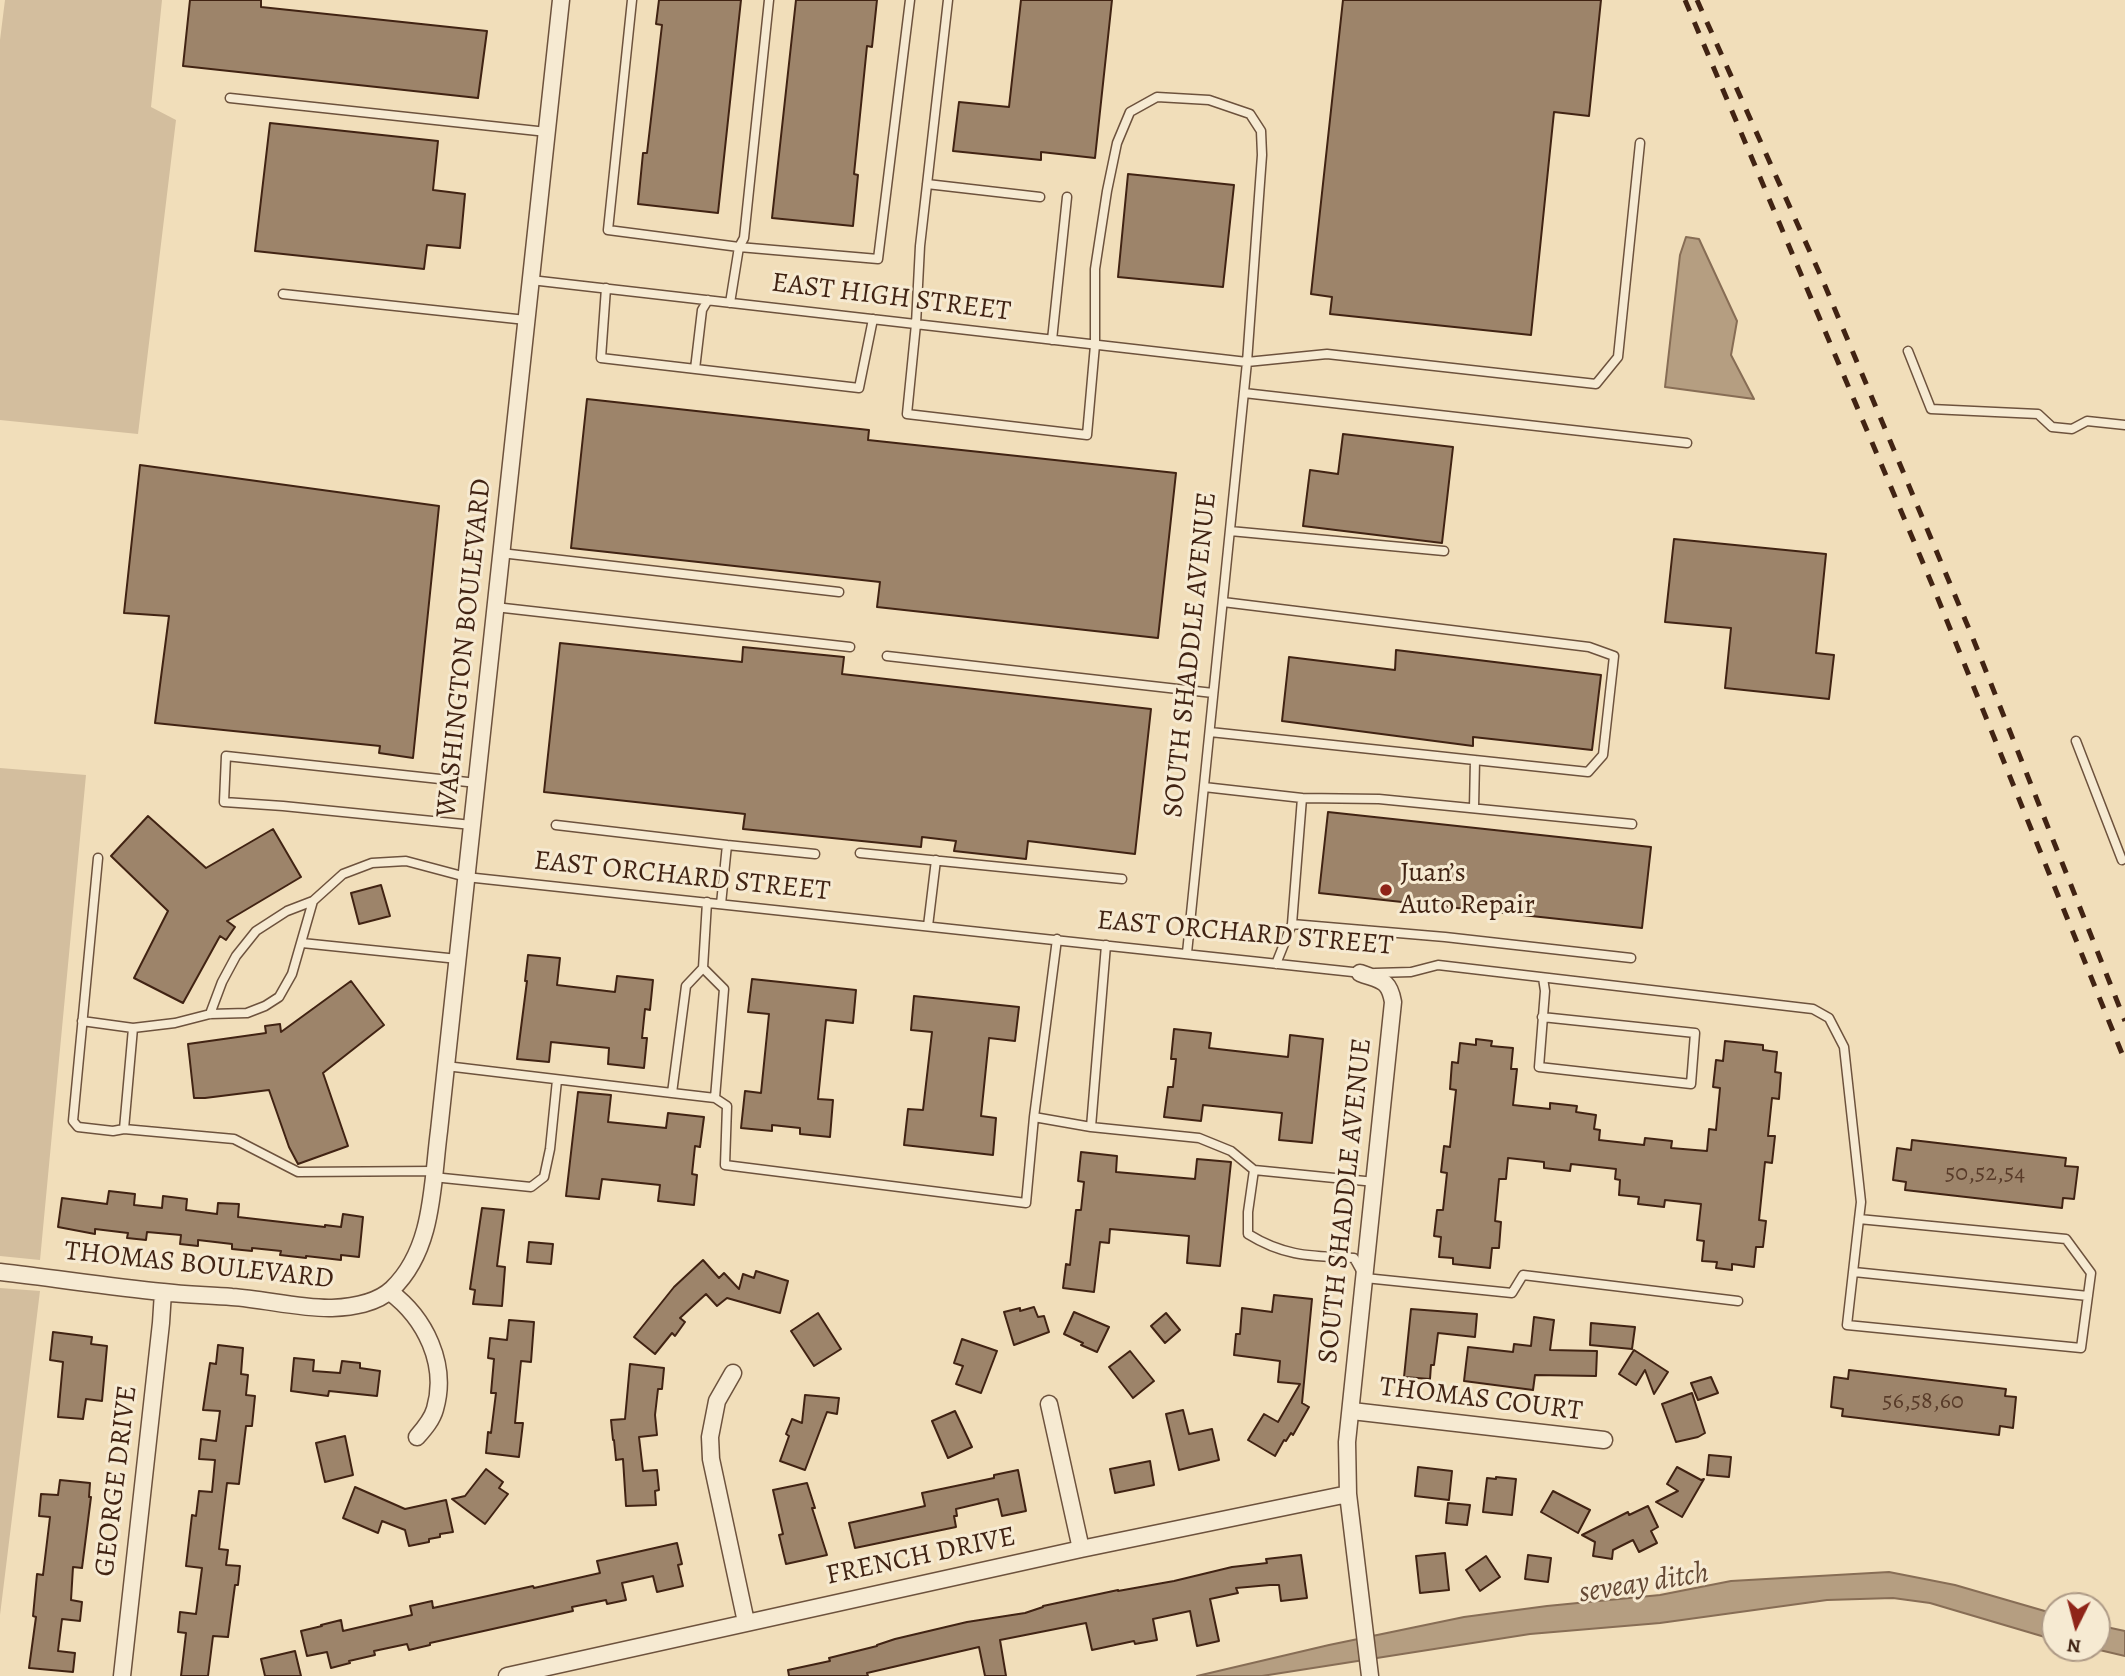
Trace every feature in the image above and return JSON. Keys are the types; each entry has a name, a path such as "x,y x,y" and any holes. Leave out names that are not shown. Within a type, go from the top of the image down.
{"street":[{"name":"WASHINGTON BOULEVARD","path":"390,1292 406,1274 421,1245 434,1174 561,0"},
{"name":"SOUTH SHADDLE AVENUE","path":"1360,974 1386,983 1393,1002 1347,1442 1348,1494 1370,1671"},
{"name":"THOMAS BOULEVARD","path":"0,1272 163,1292 330,1308 359,1305 390,1292"},
{"name":"GEORGE DRIVE","path":"122,1676 163,1292"},
{"path":"390,1292 403,1302 424,1329 435,1353 439,1380 435,1409 417,1437"},
{"path":"733,1373 717,1401 710,1437 711,1459 746,1622"},
{"path":"1049,1404 1081,1549"},
{"name":"THOMAS COURT","path":"1352,1412 1604,1440"},
{"name":"FRENCH DRIVE","path":"507,1676 1081,1549 1348,1494"}],"lane":[{"path":"632,0 608,230 739,247 878,259 910,0"},
{"path":"730,303 739,247 744,238 769,0"},
{"path":"916,324 920,246 948,0"},
{"name":"SOUTH SHADDLE AVENUE","path":"916,324 907,414 1087,435 1095,345 1095,270 1117,143 1130,113 1157,97 1209,100 1250,114 1261,131 1262,155 1247,362 1187,953"},
{"path":"230,98 547,132"},
{"name":"EAST HIGH STREET","path":"531,280 1247,362 1327,354 1597,384 1618,357 1640,143"},
{"path":"927,184 1040,197"},
{"path":"1052,340 1067,197"},
{"path":"606,288 601,358 695,369 859,387 873,319"},
{"path":"283,294 526,320"},
{"path":"695,369 702,310 708,300"},
{"path":"1908,351 1931,409 2038,414 2052,427 2072,429 2087,421 2125,425"},
{"path":"1244,393 1688,443"},
{"path":"1230,531 1444,551"},
{"path":"501,554 839,592"},
{"path":"1210,733 1588,772 1603,755 1614,656 1589,647 1223,601"},
{"path":"495,607 850,647"},
{"path":"887,656 1213,693"},
{"path":"2076,741 2122,860"},
{"path":"472,825 224,802 226,757 477,783"},
{"path":"1474,808 1475,760"},
{"path":"1204,787 1302,798 1379,799 1632,824"},
{"path":"1276,964 1292,924 1302,798"},
{"path":"556,825 815,854"},
{"path":"721,904 727,845"},
{"path":"860,853 1122,879"},
{"path":"97,858 73,1121 78,1127 234,1139 298,1172 434,1174 531,1187 544,1177 550,1149 557,1080"},
{"path":"928,926 936,860"},
{"name":"EAST ORCHARD STREET","path":"313,901 343,874 372,863 406,862 467,877 1187,953 1360,974 1411,972 1438,965 1813,1009 1829,1018 1844,1047 1861,1202 1847,1325 2081,1348 2088,1296"},
{"path":"82,1021 133,1028 174,1023 210,1014 247,1013 265,1006 279,997 292,974 313,901"},
{"path":"210,1014 222,982 236,956 256,931 287,911 313,901"},
{"path":"672,1093 686,986 702,968 707,902"},
{"path":"1292,924 1445,937 1631,958"},
{"path":"446,1066 715,1098 727,1106 725,1165 1026,1203 1056,939"},
{"path":"302,943 458,959"},
{"path":"1091,1127 1106,945"},
{"path":"702,968 724,989 715,1098"},
{"path":"1542,1017 1695,1033 1691,1084 1539,1067 1542,1017 1545,991 1543,978"},
{"path":"124,1129 133,1028"},
{"path":"1034,1117 1091,1127 1199,1138 1231,1151 1254,1170 1375,1182"},
{"path":"1254,1170 1248,1234 1268,1246 1298,1254 1354,1258 1365,1278 1512,1293 1523,1275 1738,1301"},
{"path":"1854,1272 2088,1296 2091,1273 2066,1238 1859,1219"}],"shaded area":[{"path":"5,0 162,0 151,107 176,120 138,434 0,420 0,40"},
{"path":"1686,237 1699,239 1737,321 1731,355 1754,399 1665,387 1680,255"},
{"path":"0,768 86,775 40,1260 0,1256"},
{"path":"0,1288 40,1291 0,1615"},
{"path":"1889,1572 1955,1585 2041,1610 2041,1636 1930,1603 1893,1598 1827,1600 1660,1623 1530,1634 1262,1676 1197,1676 1464,1617 1660,1595 1731,1581"},
{"path":"2111,1628 2125,1631 2125,1656 2111,1653"}],"building":[{"path":"190,0 261,0 261,7 487,31 478,98 183,66"},
{"path":"659,0 741,0 718,213 638,204 643,153 647,153 662,25 656,24"},
{"path":"796,0 877,0 872,47 867,46 854,174 858,175 853,226 772,218"},
{"path":"1021,0 1112,0 1095,158 1041,152 1041,160 953,151 959,102 1009,107"},
{"path":"1343,0 1601,0 1589,116 1554,112 1531,335 1330,314 1332,297 1311,294"},
{"path":"270,123 438,141 433,190 465,194 460,248 427,245 424,269 255,251"},
{"path":"1128,174 1234,185 1223,287 1118,277"},
{"path":"587,399 869,430 868,440 1176,473 1158,638 877,607 880,582 571,548"},
{"path":"1343,434 1453,447 1442,543 1303,526 1310,470 1338,474"},
{"path":"140,465 439,506 413,758 379,753 380,746 155,723 169,616 124,613"},
{"path":"1674,539 1826,554 1816,653 1834,655 1829,699 1725,688 1731,628 1665,622"},
{"path":"560,643 742,662 743,647 844,657 842,674 1151,709 1135,854 1028,841 1026,859 954,851 956,841 922,837 921,847 743,829 745,814 544,792"},
{"path":"1396,650 1601,675 1592,750 1473,737 1473,746 1282,721 1289,657 1395,670"},
{"path":"1328,812 1651,847 1642,928 1319,893"},
{"path":"148,816 206,868 273,829 301,877 227,921 235,927 226,940 220,936 183,1003 134,978 168,911 111,856"},
{"path":"381,885 390,916 359,924 351,893"},
{"path":"528,955 560,958 557,985 615,992 617,976 653,980 650,1010 645,1009 642,1038 647,1038 644,1068 608,1064 609,1048 551,1042 549,1062 517,1059"},
{"path":"752,979 856,990 853,1023 826,1020 818,1099 833,1100 830,1137 800,1134 800,1128 772,1125 772,1131 741,1128 745,1091 761,1093 769,1014 748,1012"},
{"path":"351,981 384,1025 323,1073 348,1146 298,1164 289,1147 269,1090 194,1098 188,1044 266,1033 265,1026 280,1024 281,1032"},
{"path":"914,996 1019,1007 1015,1041 989,1038 981,1116 996,1118 993,1155 904,1145 908,1109 923,1110 932,1032 911,1030"},
{"path":"1174,1029 1211,1033 1209,1048 1288,1057 1290,1035 1323,1039 1312,1143 1279,1140 1282,1113 1203,1105 1201,1121 1164,1117 1168,1087 1173,1087 1176,1059 1171,1059"},
{"path":"1476,1039 1492,1041 1491,1046 1513,1048 1511,1069 1517,1069 1513,1105 1550,1109 1550,1103 1577,1106 1576,1112 1596,1115 1594,1129 1600,1130 1599,1140 1644,1145 1645,1138 1672,1141 1671,1148 1707,1151 1709,1129 1716,1130 1720,1088 1713,1087 1716,1060 1723,1061 1725,1041 1763,1045 1763,1050 1777,1052 1775,1072 1781,1073 1779,1099 1772,1098 1768,1136 1775,1136 1772,1163 1765,1162 1759,1220 1766,1221 1763,1247 1756,1247 1754,1267 1732,1264 1732,1270 1716,1268 1717,1262 1702,1261 1704,1241 1697,1240 1701,1204 1665,1200 1664,1207 1638,1204 1639,1197 1619,1195 1620,1180 1615,1179 1616,1169 1571,1164 1570,1171 1544,1168 1544,1162 1508,1158 1506,1179 1499,1179 1495,1221 1501,1222 1499,1248 1492,1248 1490,1268 1453,1264 1453,1258 1439,1257 1441,1237 1434,1236 1437,1210 1443,1210 1447,1173 1441,1172 1444,1146 1450,1147 1456,1090 1450,1089 1452,1062 1458,1063 1460,1043 1476,1045"},
{"path":"578,1092 611,1095 608,1122 666,1128 668,1113 704,1117 700,1147 695,1146 692,1174 697,1175 694,1205 658,1201 660,1185 602,1179 599,1199 566,1196"},
{"path":"1912,1140 2066,1158 2065,1166 2078,1167 2074,1199 2063,1198 2062,1208 1905,1190 1906,1182 1893,1180 1897,1148 1911,1150"},
{"path":"1081,1152 1117,1156 1116,1172 1195,1179 1197,1159 1231,1162 1220,1266 1187,1263 1189,1236 1110,1229 1109,1243 1100,1242 1094,1292 1063,1288 1066,1264 1070,1265 1076,1210 1081,1210 1084,1182 1078,1181"},
{"path":"109,1191 135,1194 134,1205 162,1208 163,1196 187,1199 186,1210 217,1214 218,1203 239,1204 238,1217 325,1227 341,1227 343,1214 363,1217 359,1257 341,1255 341,1260 306,1258 280,1255 281,1251 232,1249 232,1244 198,1240 198,1246 180,1244 181,1235 147,1232 146,1240 127,1238 128,1233 95,1229 95,1234 58,1227 62,1198 107,1204"},
{"path":"482,1208 504,1210 497,1266 505,1267 502,1306 473,1304 475,1290 470,1289"},
{"path":"529,1242 553,1244 551,1264 527,1262"},
{"path":"703,1260 719,1278 724,1273 739,1289 743,1274 754,1278 756,1271 788,1281 780,1313 727,1298 717,1306 706,1294 680,1318 685,1322 675,1336 672,1333 655,1354 634,1337 674,1287"},
{"path":"1274,1295 1312,1299 1302,1403 1309,1407 1293,1435 1291,1433 1286,1441 1284,1440 1275,1456 1248,1440 1264,1414 1278,1422 1300,1384 1278,1382 1280,1361 1234,1355 1236,1334 1240,1334 1242,1308 1272,1312"},
{"path":"1034,1307 1038,1317 1044,1316 1049,1332 1014,1345 1004,1312"},
{"path":"1411,1309 1477,1314 1475,1337 1438,1333 1430,1379 1404,1377"},
{"path":"1074,1312 1109,1327 1097,1352 1064,1334"},
{"path":"818,1313 841,1349 814,1366 791,1331"},
{"path":"1166,1313 1180,1330 1165,1343 1151,1326"},
{"path":"1534,1317 1554,1320 1550,1350 1597,1351 1596,1376 1535,1375 1533,1390 1464,1381 1468,1347 1513,1352 1514,1344 1531,1346"},
{"path":"509,1320 534,1322 531,1362 521,1361 515,1423 523,1423 519,1457 486,1453 496,1393 491,1393 494,1359 488,1358 490,1338 507,1340"},
{"path":"1591,1323 1635,1327 1632,1349 1590,1345"},
{"path":"53,1332 92,1337 91,1344 107,1346 102,1401 86,1399 83,1419 58,1417 63,1362 50,1360"},
{"path":"962,1339 997,1351 981,1393 956,1384 963,1366 954,1363"},
{"path":"218,1345 243,1348 241,1374 248,1375 246,1395 255,1396 252,1426 246,1426 239,1484 227,1483 219,1549 228,1550 226,1565 240,1566 238,1585 235,1585 228,1637 213,1636 208,1676 181,1676 186,1633 178,1632 180,1612 196,1614 202,1568 186,1566 192,1515 196,1516 199,1491 212,1492 215,1460 199,1459 201,1439 216,1441 220,1411 203,1410 210,1363 216,1364"},
{"path":"1634,1350 1668,1372 1654,1394 1645,1370 1636,1385 1619,1374"},
{"path":"1130,1351 1154,1381 1133,1398 1109,1367"},
{"path":"294,1358 314,1360 313,1371 340,1373 342,1361 360,1363 360,1368 380,1371 377,1396 329,1391 328,1396 291,1391"},
{"path":"630,1364 664,1368 655,1415 657,1435 639,1437 643,1471 657,1470 659,1490 655,1491 656,1505 626,1506 623,1459 616,1460 611,1420 625,1419"},
{"path":"1849,1370 2006,1389 2005,1396 2016,1397 2013,1428 2000,1426 1999,1435 1842,1416 1843,1409 1831,1407 1834,1377 1848,1379"},
{"path":"1711,1377 1718,1393 1698,1400 1691,1383"},
{"path":"1692,1393 1705,1433 1676,1442 1662,1404"},
{"path":"805,1395 839,1398 837,1414 827,1412 805,1470 780,1461 792,1419 802,1423"},
{"path":"1183,1410 1189,1434 1212,1429 1219,1460 1179,1470 1166,1414"},
{"path":"955,1411 972,1447 948,1458 932,1421"},
{"path":"345,1436 353,1475 325,1482 316,1443"},
{"path":"1709,1455 1731,1457 1729,1477 1707,1475"},
{"path":"1150,1461 1154,1485 1115,1493 1110,1469"},
{"path":"1418,1467 1452,1471 1449,1500 1415,1496"},
{"path":"1677,1467 1701,1480 1704,1479 1682,1517 1656,1502 1678,1491 1667,1484"},
{"path":"486,1469 503,1482 499,1488 508,1494 485,1524 452,1499 465,1496"},
{"path":"1018,1470 1026,1511 1002,1516 998,1499 956,1509 956,1527 855,1548 849,1523 925,1506 922,1493 994,1478 994,1475"},
{"path":"1487,1478 1516,1479 1512,1515 1483,1512"},
{"path":"60,1480 90,1483 91,1497 82,1568 73,1567 71,1600 82,1602 80,1621 62,1619 58,1651 75,1653 73,1672 29,1668 36,1617 33,1616 37,1574 43,1575 50,1517 39,1516 41,1494 58,1495"},
{"path":"807,1483 827,1555 786,1564 779,1535 783,1534 773,1490"},
{"path":"355,1487 405,1509 446,1500 453,1532 440,1534 440,1537 429,1539 429,1542 409,1546 405,1530 382,1521 378,1533 343,1518"},
{"path":"1553,1491 1590,1510 1578,1533 1541,1512"},
{"path":"1448,1503 1470,1505 1467,1525 1446,1523"},
{"path":"1648,1506 1658,1527 1651,1531 1657,1543 1639,1552 1633,1540 1613,1550 1612,1559 1593,1556 1595,1542 1582,1535 1628,1512 1629,1515"},
{"path":"677,1543 683,1586 657,1592 653,1576 622,1583 626,1600 607,1604 606,1600 572,1607 573,1611 409,1650 407,1644 374,1651 375,1655 331,1668 327,1652 307,1656 301,1631 341,1620 343,1631 412,1615 410,1606 432,1601 433,1608 600,1573 597,1561"},
{"path":"1445,1553 1449,1590 1420,1593 1416,1556"},
{"path":"1301,1555 1307,1598 1281,1601 1279,1585 1270,1585 1236,1588 1238,1593 1210,1599 1219,1641 1197,1646 1190,1611 1153,1619 1157,1640 1135,1644 1134,1641 1092,1650 1086,1623 1000,1640 1006,1676 985,1676 979,1647 867,1673 868,1676 789,1676 788,1670 830,1661 829,1658 895,1639 967,1622 1025,1613 1043,1606 1118,1590 1174,1581 1232,1567 1267,1563 1266,1559"},
{"path":"1528,1555 1551,1558 1548,1582 1525,1579"},
{"path":"1486,1556 1500,1577 1480,1591 1466,1570"},
{"path":"295,1651 301,1676 265,1676 261,1659"}],"railway":[{"path":"1685,0 1934,589 2125,1061"},
{"path":"1697,0 1823,281 1972,636 2125,1021"}],"place":[{"name":"Juan’s Auto Repair","path":"1386,890"}],"water label":[{"name":"seveay ditch","path":"1644,1584"}]}
